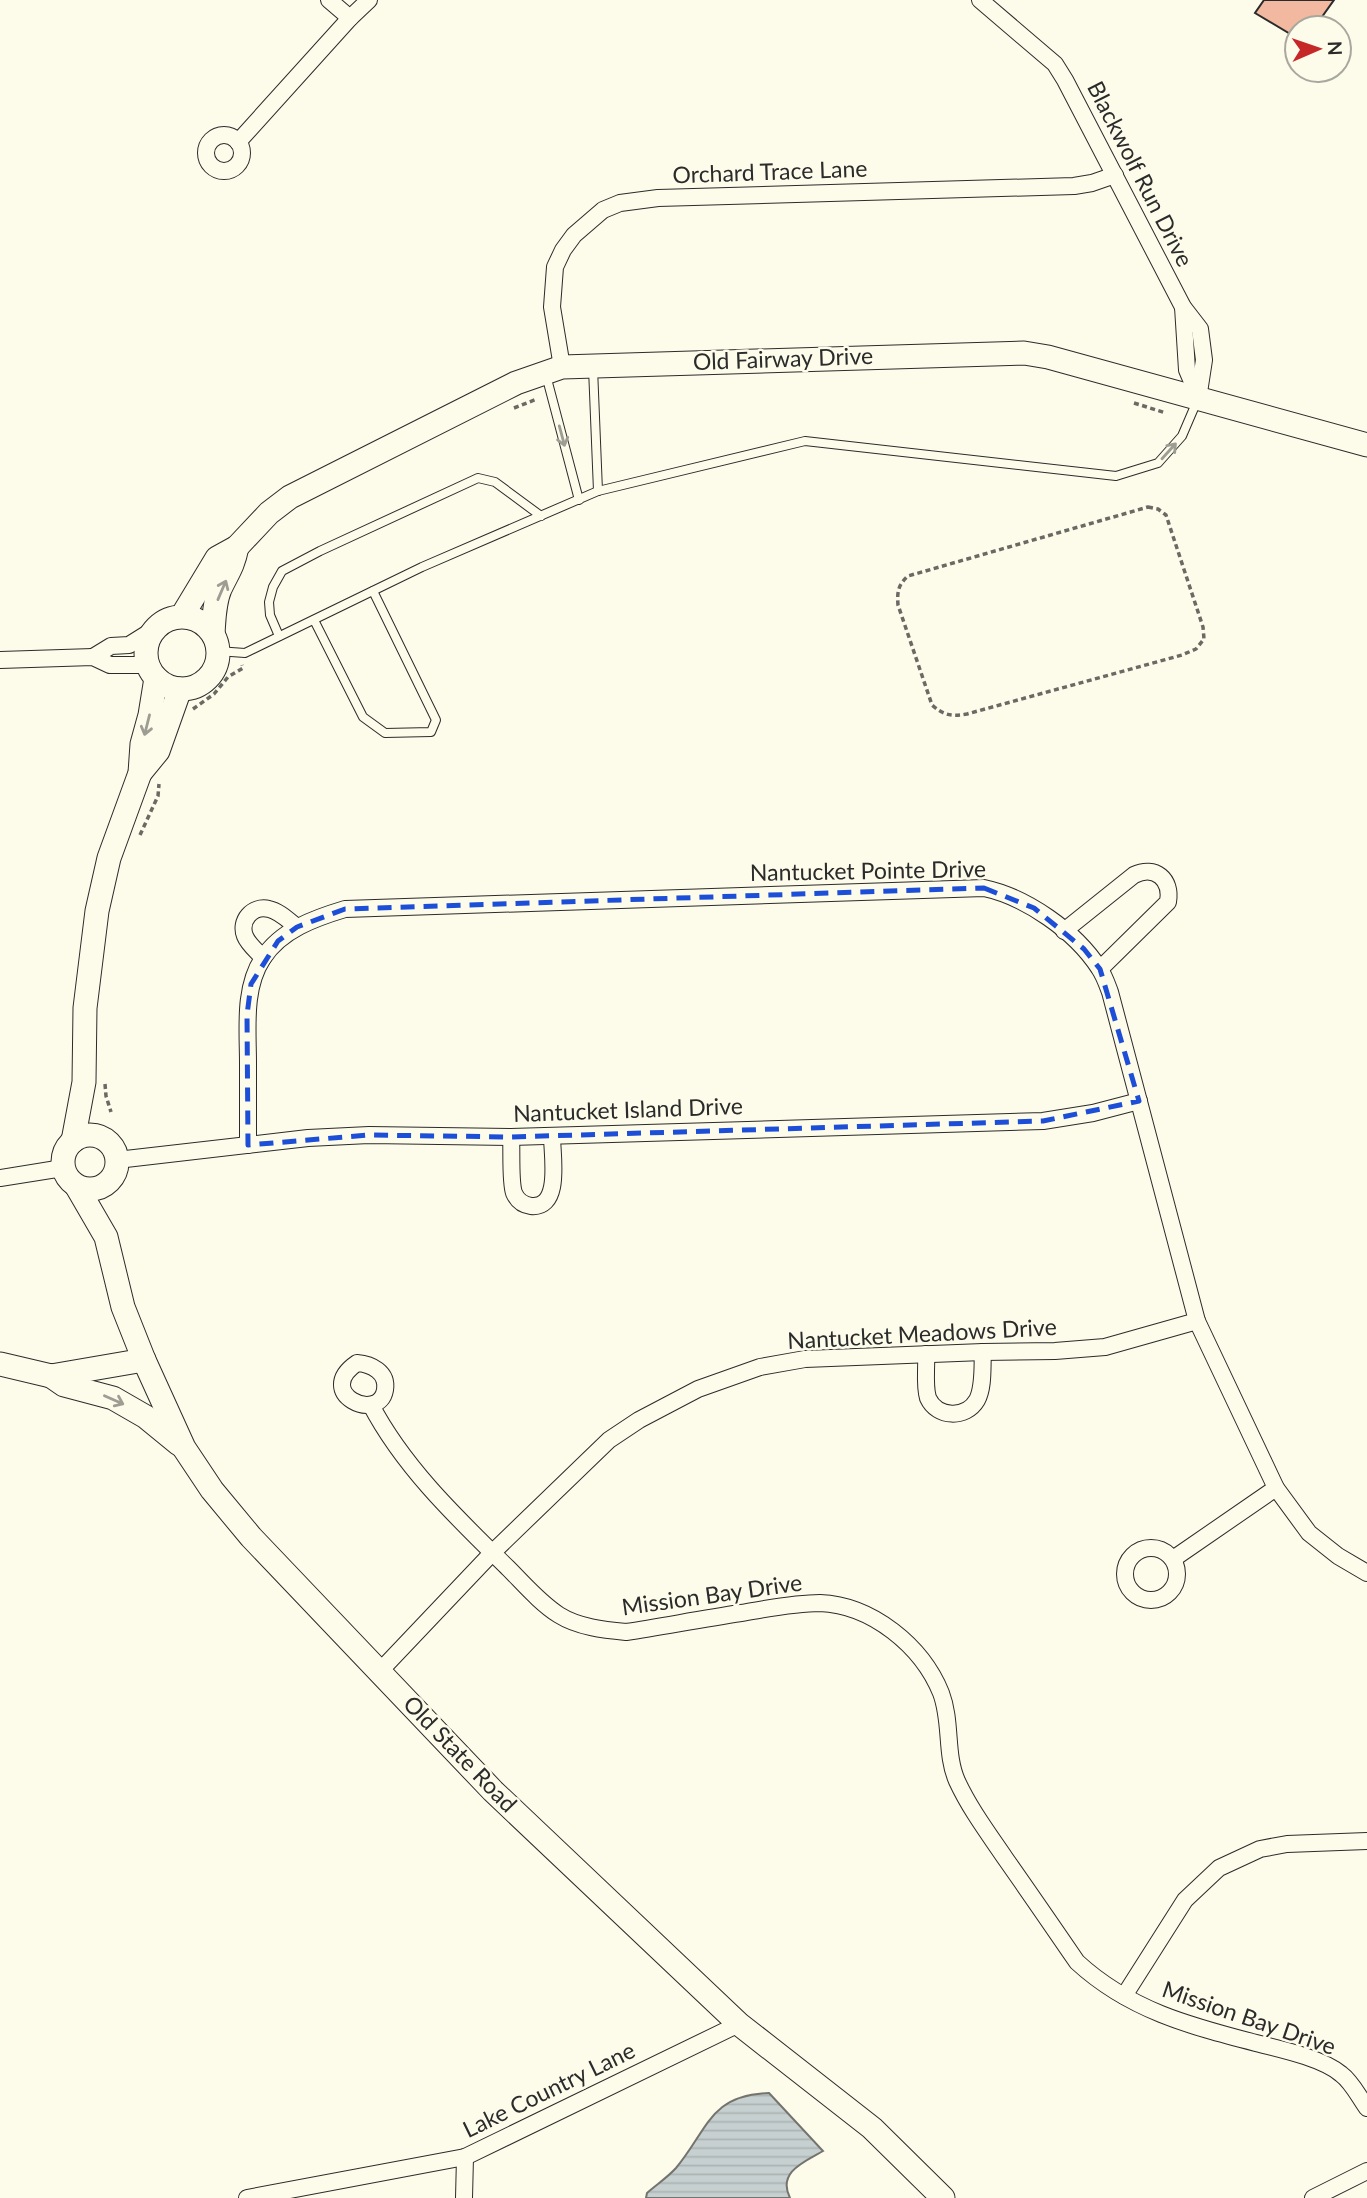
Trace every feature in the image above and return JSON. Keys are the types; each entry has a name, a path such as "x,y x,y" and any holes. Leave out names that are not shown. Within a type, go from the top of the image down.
{"street":[{"path":"329,0 350,18"},
{"path":"238,142 369,0"},
{"name":"Blackwolf Run Drive","path":"980,0 1055,64 1183,307 1200,329 1204,360 1198,399"},
{"name":"Orchard Trace Lane","path":"554,370 552,285 555,267 568,243 586,223 603,210 620,203 672,198 1074,186 1115,175"},
{"name":"Old Fairway Drive","path":"182,616 216,558 237,547 269,513 290,497 516,383 554,370 593,365 1024,353 1048,357 1367,445"},
{"name":"Old Fairway Drive","path":"222,646 214,611 220,590 233,567 237,547"},
{"path":"0,660 93,657 110,665 152,671 168,686 180,689 193,687 204,681 213,671 222,646 204,624 182,616 161,623 130,645 111,646 93,657"},
{"path":"149,776 142,744 150,715 152,671 146,650 153,630"},
{"path":"104,1139 85,1008 97,911 109,858 149,776 180,689"},
{"path":"1064,931 1134,875 1150,871 1164,878 1169,894 1163,908 1100,969"},
{"name":"Nantucket Pointe Drive","path":"248,1145 247,1015 251,984 263,958 278,941 297,927 320,916 345,909 984,888 1001,892 1034,908 1064,931 1084,949 1100,969 1110,992 1197,1321 1276,1488 1309,1533 1338,1556 1367,1573"},
{"path":"263,958 244,934 245,920 252,911 259,908 272,910 297,927"},
{"path":"73,1141 95,1081"},
{"name":"Nantucket Island Drive","path":"117,1160 369,1135 511,1137 1043,1121 1093,1113 1139,1101"},
{"path":"77,1187 94,1189 108,1182 113,1176 117,1160 111,1144 96,1135 78,1137 73,1141 65,1149 63,1168 106,1237"},
{"path":"511,1137 514,1193 523,1203 532,1206 545,1202 552,1190 552,1136"},
{"path":"0,1178 63,1168"},
{"path":"51,1376 144,1360 123,1307 106,1237 108,1182"},
{"name":"Nantucket Meadows Drive","path":"380,1671 492,1553 609,1440 639,1420 698,1389 760,1367 805,1359 1055,1352 1105,1347 1197,1321"},
{"path":"926,1354 928,1397 941,1411 953,1414 962,1413 977,1401 983,1352"},
{"name":"Old State Road","path":"144,1360 184,1448 212,1490 251,1537 493,1791 739,2024 872,2128 943,2198"},
{"path":"0,1364 51,1376 64,1385 113,1398 146,1417 184,1448"},
{"name":"Mission Bay Drive","path":"371,1405 385,1431 419,1475 492,1553 560,1616 603,1630 626,1632 820,1603 850,1609 875,1620 899,1636 924,1662 941,1693 948,1719 956,1779 973,1811 1077,1962 1098,1981 1171,2020 1315,2061 1341,2074 1367,2108"},
{"path":"1173,1559 1276,1488"},
{"path":"1124,1996 1185,1900 1219,1868 1260,1849 1287,1844 1367,1841"},
{"name":"Lake Country Lane","path":"247,2198 465,2157 739,2024"},
{"path":"464,2198 465,2157"},
{"path":"1313,2198 1367,2171"}],"lane":[{"path":"593,365 598,491"},
{"path":"554,370 579,500"},
{"path":"222,646 245,653 422,568 598,491 805,441 1116,476 1158,463 1182,436 1198,399"},
{"path":"279,636 270,615 270,602 273,587 282,571 478,478 495,482 541,516"},
{"path":"314,620 363,717 385,733 431,732 436,720 373,591"}],"path":[{"path":"509,410 537,399"},
{"path":"1148,507 1158,509 1166,515 1203,626 1204,639 1196,649 1182,655 967,715 954,717 941,713 932,705 898,605 897,593 901,583 908,576 1032,539 1148,507"},
{"path":"187,717 214,694 228,677 243,668 222,646"},
{"path":"139,836 158,796 149,776"},
{"path":"95,1081 106,1096 111,1112"}],"highlighted area":[{"path":"984,888 1034,908 1084,949 1100,969 1139,1101 1043,1121 511,1137 369,1135 248,1145 247,1015 251,984 278,941 297,927 345,909"}],"shaded area":[{"path":"769,2093 823,2151 794,2169 787,2181 790,2198 646,2198 647,2193 676,2168 712,2117 722,2108 749,2095"}],"building":[{"path":"1264,0 1334,0 1324,14 1283,14 1283,30 1255,13"}]}
